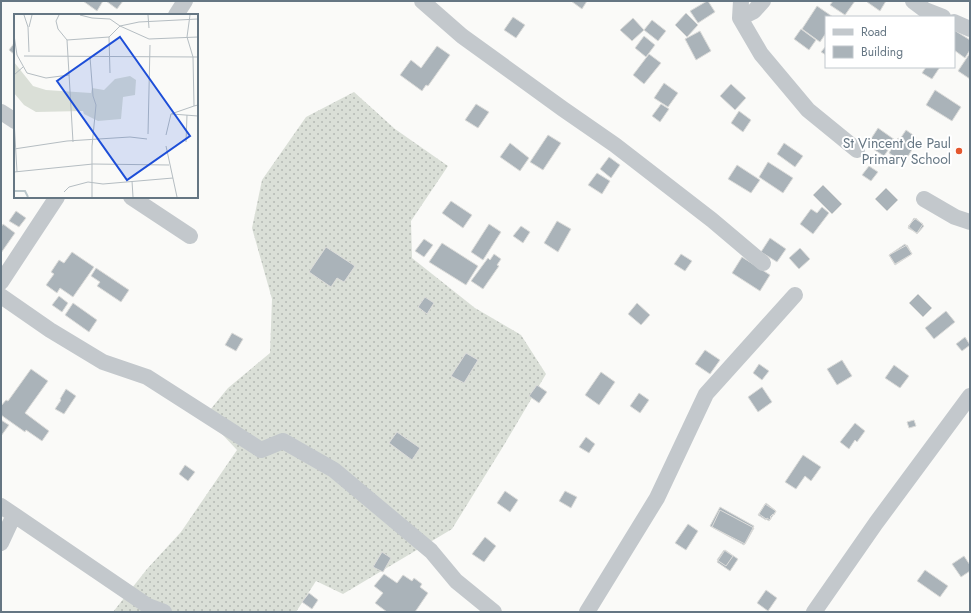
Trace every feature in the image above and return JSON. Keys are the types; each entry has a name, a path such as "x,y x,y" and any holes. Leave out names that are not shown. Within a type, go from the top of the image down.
{"street":[{"path":"177,14 185,1"},
{"path":"422,1 462,36 615,145 712,220 763,263"},
{"path":"741,1 740,18 761,54 808,110 857,150"},
{"path":"740,18 754,11 763,1"},
{"path":"913,1 925,10 940,16"},
{"path":"955,22 970,29"},
{"path":"1,112 14,120"},
{"path":"1,282 56,198"},
{"path":"133,198 190,236"},
{"path":"924,199 955,217 970,222"},
{"path":"587,612 656,498 706,394 795,295"},
{"path":"1,296 50,330 103,362 147,377 261,450 283,441 334,470 431,551 456,582 494,612"},
{"path":"814,612 876,523 970,396"},
{"path":"1,506 148,606 164,612"},
{"path":"1,543 14,515"}],"shaded area":[{"path":"354,92 395,129 448,166 411,221 412,258 475,308 521,335 546,374 452,529 343,594 316,581 296,612 113,612 147,569 181,532 237,450 205,416 228,388 270,353 272,299 252,228 262,180 306,117"}],"building":[{"path":"83,1 103,1 97,11"},
{"path":"106,1 123,1 117,9"},
{"path":"571,1 587,1 582,9"},
{"path":"707,1 715,12 698,23 690,11"},
{"path":"833,1 855,1 845,15 830,5"},
{"path":"867,1 886,1 880,11"},
{"path":"817,6 832,16 825,16 825,34 820,42 802,29"},
{"path":"686,13 698,25 687,37 675,25"},
{"path":"513,17 525,25 516,38 504,30"},
{"path":"633,18 644,30 632,41 620,30"},
{"path":"652,20 666,31 658,41 644,30"},
{"path":"801,29 816,40 809,50 794,39"},
{"path":"700,31 711,51 696,60 685,39"},
{"path":"955,31 970,40 970,50 965,58 955,51"},
{"path":"644,36 655,45 646,57 635,48"},
{"path":"14,43 14,54 9,50"},
{"path":"437,46 450,55 428,86 426,85 422,91 400,75 411,60 421,68"},
{"path":"825,47 825,54 821,52"},
{"path":"970,53 970,79 958,71"},
{"path":"649,54 661,63 644,84 633,75"},
{"path":"925,68 939,68 932,79 922,73"},
{"path":"664,83 678,93 668,107 654,98"},
{"path":"731,84 746,98 735,110 720,96"},
{"path":"935,90 961,107 952,121 926,105"},
{"path":"476,104 489,112 478,128 465,120"},
{"path":"661,104 669,109 660,122 652,116"},
{"path":"739,111 751,120 743,132 731,123"},
{"path":"878,128 895,140 884,156 867,145"},
{"path":"906,130 916,137 910,145 900,139"},
{"path":"548,135 561,143 543,170 530,162"},
{"path":"898,138 913,148 904,163 889,153"},
{"path":"510,143 529,158 520,171 500,157"},
{"path":"784,143 803,156 795,167 777,154"},
{"path":"609,157 620,165 611,178 600,169"},
{"path":"768,162 793,178 783,193 759,177"},
{"path":"737,165 760,180 751,193 728,179"},
{"path":"869,166 878,172 871,181 862,175"},
{"path":"597,173 610,181 602,194 588,185"},
{"path":"823,185 842,204 832,214 813,195"},
{"path":"886,188 898,200 887,211 875,199"},
{"path":"451,201 472,215 463,228 442,213"},
{"path":"822,207 829,213 813,234 800,224 811,209 817,213"},
{"path":"16,211 26,218 19,227 9,221"},
{"path":"914,218 923,224 917,233 908,228"},
{"path":"916,218 924,226 917,234 908,226"},
{"path":"557,221 571,229 558,252 544,243"},
{"path":"3,224 15,233 1,253 1,227"},
{"path":"489,224 501,232 483,260 471,252"},
{"path":"521,226 530,232 523,243 513,236"},
{"path":"770,238 786,249 777,262 761,252"},
{"path":"424,239 433,245 424,257 415,251"},
{"path":"442,243 478,266 466,285 429,262"},
{"path":"905,244 912,254 895,265 889,255"},
{"path":"907,245 912,254 895,264 889,255"},
{"path":"326,247 355,266 344,282 337,278 331,287 309,272"},
{"path":"800,248 810,259 799,269 789,258"},
{"path":"72,252 94,267 73,297 60,288 57,293 46,285 54,274 51,272 59,260 64,263"},
{"path":"494,254 501,259 497,265 499,266 483,289 471,281 488,258 490,260"},
{"path":"681,254 692,261 685,271 674,264"},
{"path":"742,257 770,275 760,291 732,273"},
{"path":"96,268 129,290 121,302 97,286 100,282 91,276"},
{"path":"918,294 932,308 923,317 909,303"},
{"path":"59,296 68,303 62,312 52,305"},
{"path":"425,297 434,303 427,314 418,307"},
{"path":"73,303 97,320 89,332 65,315"},
{"path":"637,303 650,315 641,325 628,314"},
{"path":"946,311 955,322 934,339 925,328"},
{"path":"232,333 243,339 236,351 225,345"},
{"path":"965,337 970,345 962,351 956,344"},
{"path":"705,350 720,360 710,374 695,364"},
{"path":"466,353 478,360 464,383 451,376"},
{"path":"842,360 852,376 837,385 827,369"},
{"path":"759,364 769,371 762,380 753,373"},
{"path":"894,365 909,376 900,388 885,378"},
{"path":"31,369 48,381 25,413 49,431 42,441 26,430 25,432 1,415 1,406 6,400 8,401"},
{"path":"601,372 615,382 599,405 585,395"},
{"path":"537,385 547,392 539,403 529,396"},
{"path":"762,387 772,402 758,412 748,397"},
{"path":"66,389 76,396 64,414 55,409"},
{"path":"639,393 649,400 640,413 630,406"},
{"path":"1,420 9,425 1,436"},
{"path":"914,420 916,426 909,428 907,422"},
{"path":"855,423 865,431 857,442 855,440 849,449 840,442"},
{"path":"397,432 420,448 412,460 389,443"},
{"path":"586,437 595,444 589,453 579,447"},
{"path":"803,455 821,467 811,481 805,476 796,489 785,482"},
{"path":"185,465 195,472 188,481 179,474"},
{"path":"505,491 518,500 510,512 497,503"},
{"path":"565,491 577,497 571,508 559,501"},
{"path":"766,503 776,511 774,515 773,514 770,517 770,520 767,518 766,520 758,515"},
{"path":"765,504 776,511 769,521 759,514"},
{"path":"720,507 754,526 744,545 710,526"},
{"path":"720,510 754,528 745,544 712,527"},
{"path":"688,524 698,531 686,550 675,543"},
{"path":"485,537 496,546 484,562 472,554"},
{"path":"724,550 733,556 726,566 717,560"},
{"path":"725,550 738,559 730,571 717,562"},
{"path":"382,552 391,558 383,572 373,567"},
{"path":"964,556 970,565 970,571 961,577 952,564"},
{"path":"925,570 948,586 940,597 917,581"},
{"path":"384,574 397,583 403,575 412,581 414,578 422,584 420,587 428,593 415,612 387,612 375,603 383,593 374,586"},
{"path":"766,590 777,598 768,611 757,603"},
{"path":"309,593 318,600 312,609 302,602"}],"place":[{"name":"St Vincent de Paul Primary School","path":"959,151"}]}
